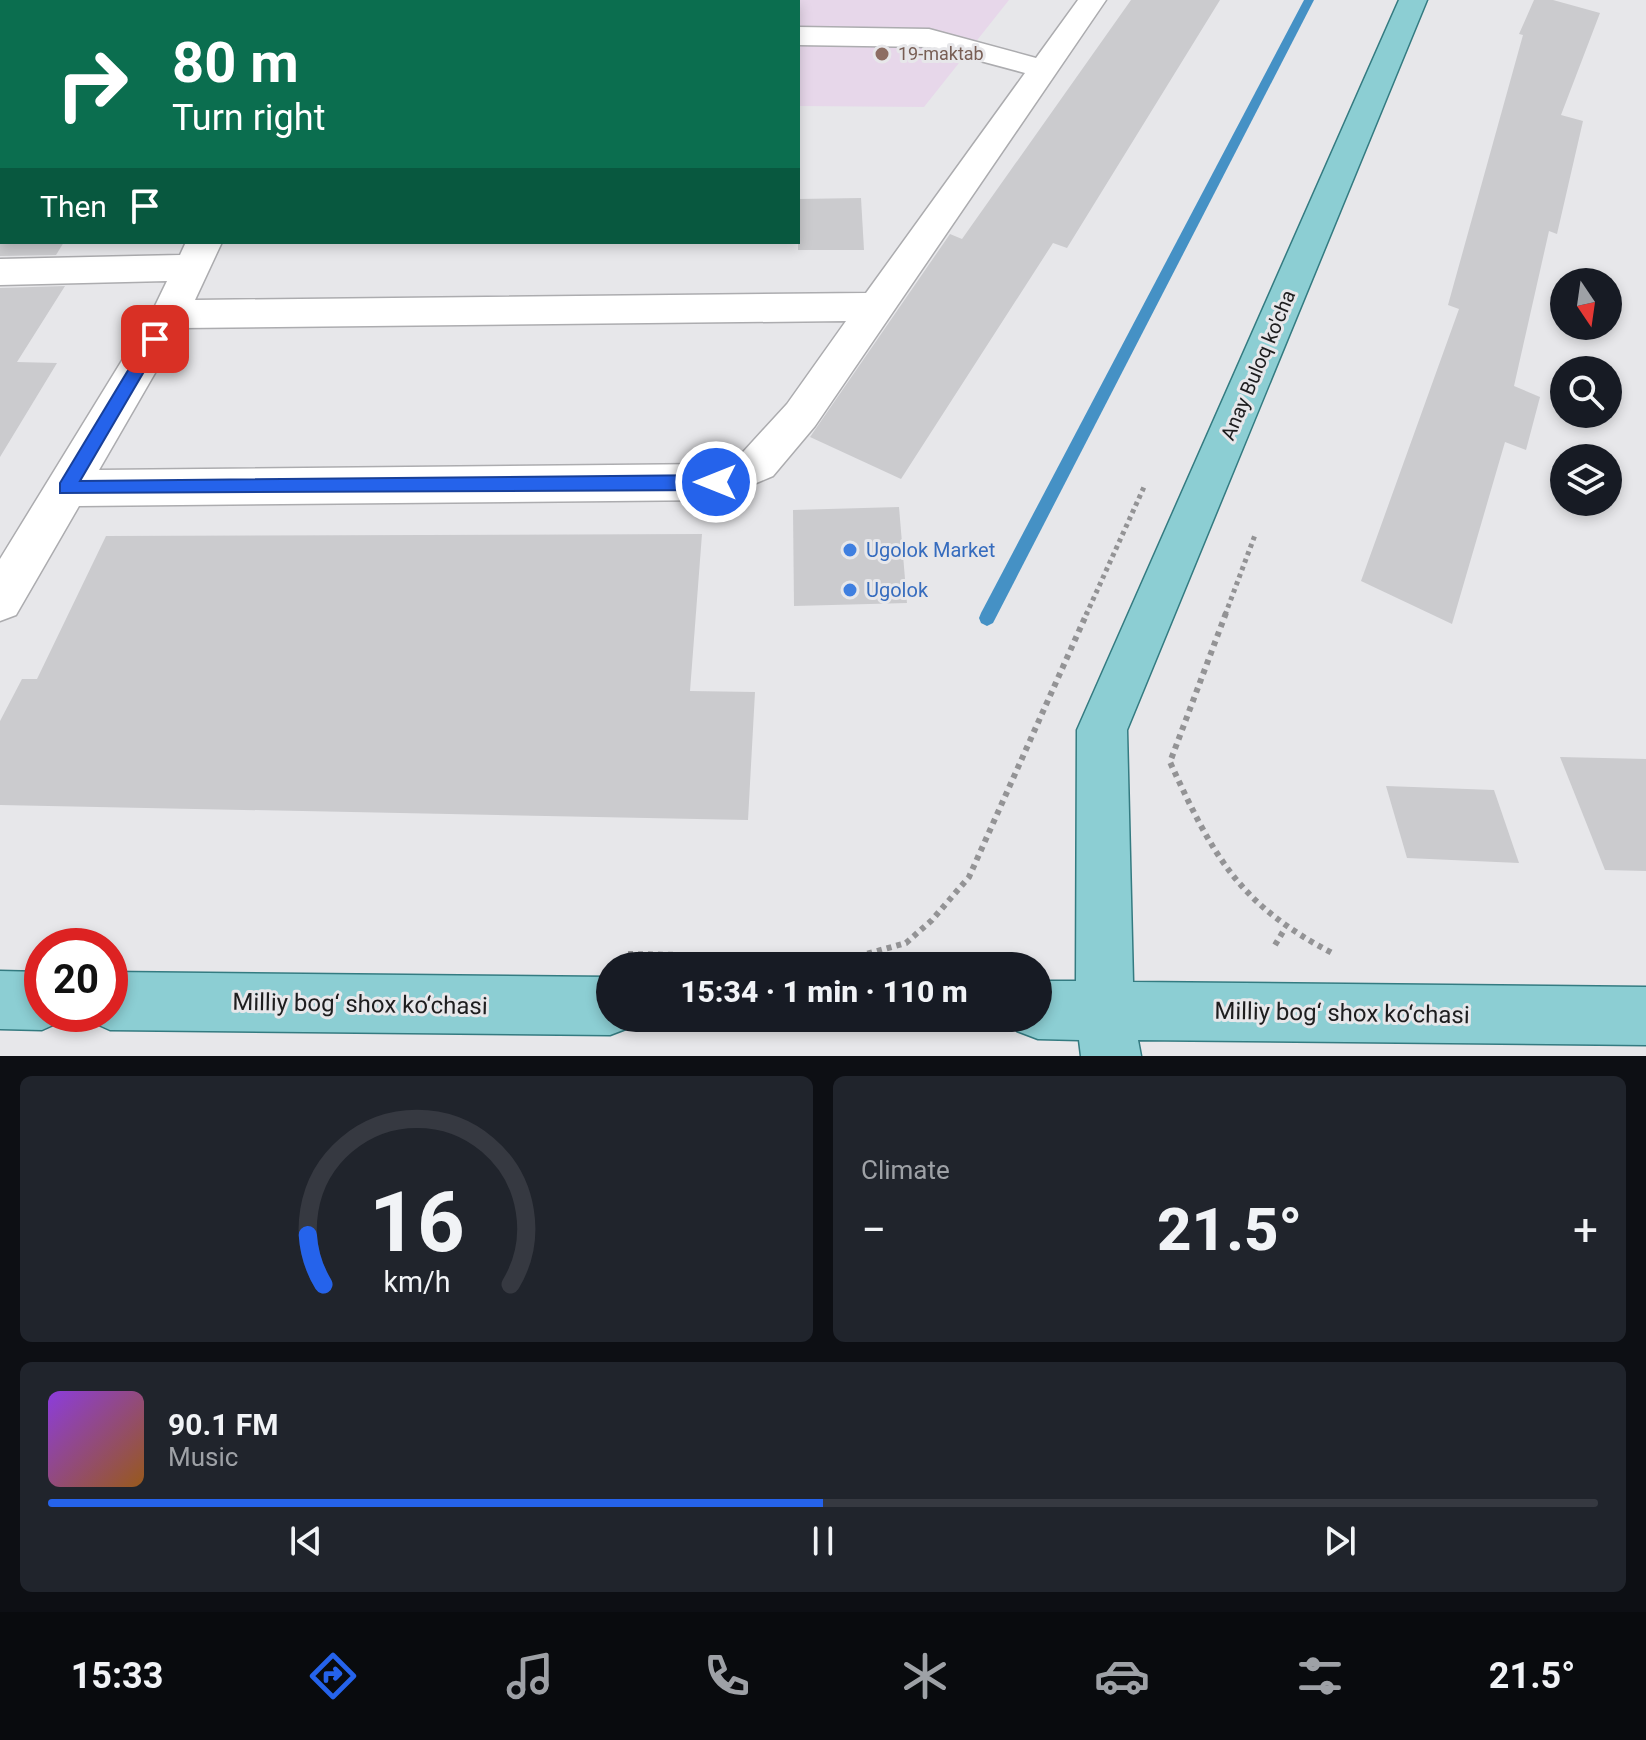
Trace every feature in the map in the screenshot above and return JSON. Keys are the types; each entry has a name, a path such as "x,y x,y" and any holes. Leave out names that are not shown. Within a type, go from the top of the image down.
{"main road":[{"name":"Anay Buloq ko'cha","path":"1108,1034 1102,730 1413,0"},
{"name":"Milliy bog‘ shox ko‘chasi","path":"128,1000 596,981"},
{"path":"0,1000 24,1001"},
{"name":"Milliy bog‘ shox ko‘chasi","path":"1052,1015 1108,1034 1646,1016"}],"lane":[{"path":"66,488 716,482 758,464 801,415 1092,0"},
{"path":"800,36 929,38 1044,69"},
{"path":"0,272 198,255"},
{"path":"0,600 170,314 198,255"},
{"path":"170,314 877,307"}],"path":[{"path":"874,952 906,943 969,877 1144,487"},
{"path":"1255,535 1170,762 1200,828 1226,870 1254,903 1284,930 1333,954 1349,955"},
{"path":"1275,945 1284,930"}],"shaded area":[{"name":"19-maktab","path":"800,0 1009,0 924,107 800,106"}],"building":[{"path":"1131,0 1220,0 1067,248 1053,243 901,479 810,437 950,234 962,239"},
{"path":"1534,0 1553,0 1600,13 1561,115 1583,121 1557,234 1549,231 1514,386 1540,397 1526,450 1505,442 1452,624 1361,581 1459,309 1448,305 1523,35 1519,34"},
{"path":"861,198 864,250 798,250 800,199"},
{"path":"0,244 63,244 56,255 0,256"},
{"path":"65,286 17,362 57,363 0,457 0,288"},
{"path":"899,507 907,603 794,606 793,510"},
{"path":"702,534 690,691 755,692 748,820 0,805 0,721 22,679 37,679 106,536"},
{"path":"1560,757 1646,759 1646,871 1605,870"},
{"path":"1386,786 1494,790 1519,863 1407,858"}],"waterway":[{"path":"987,618 1309,0"}],"place":[{"name":"19-maktab","path":"882,54"},
{"name":"Ugolok Market","path":"850,550"},
{"name":"Ugolok","path":"850,590"}],"route":[{"path":"155,339 66,488 716,482"}]}
